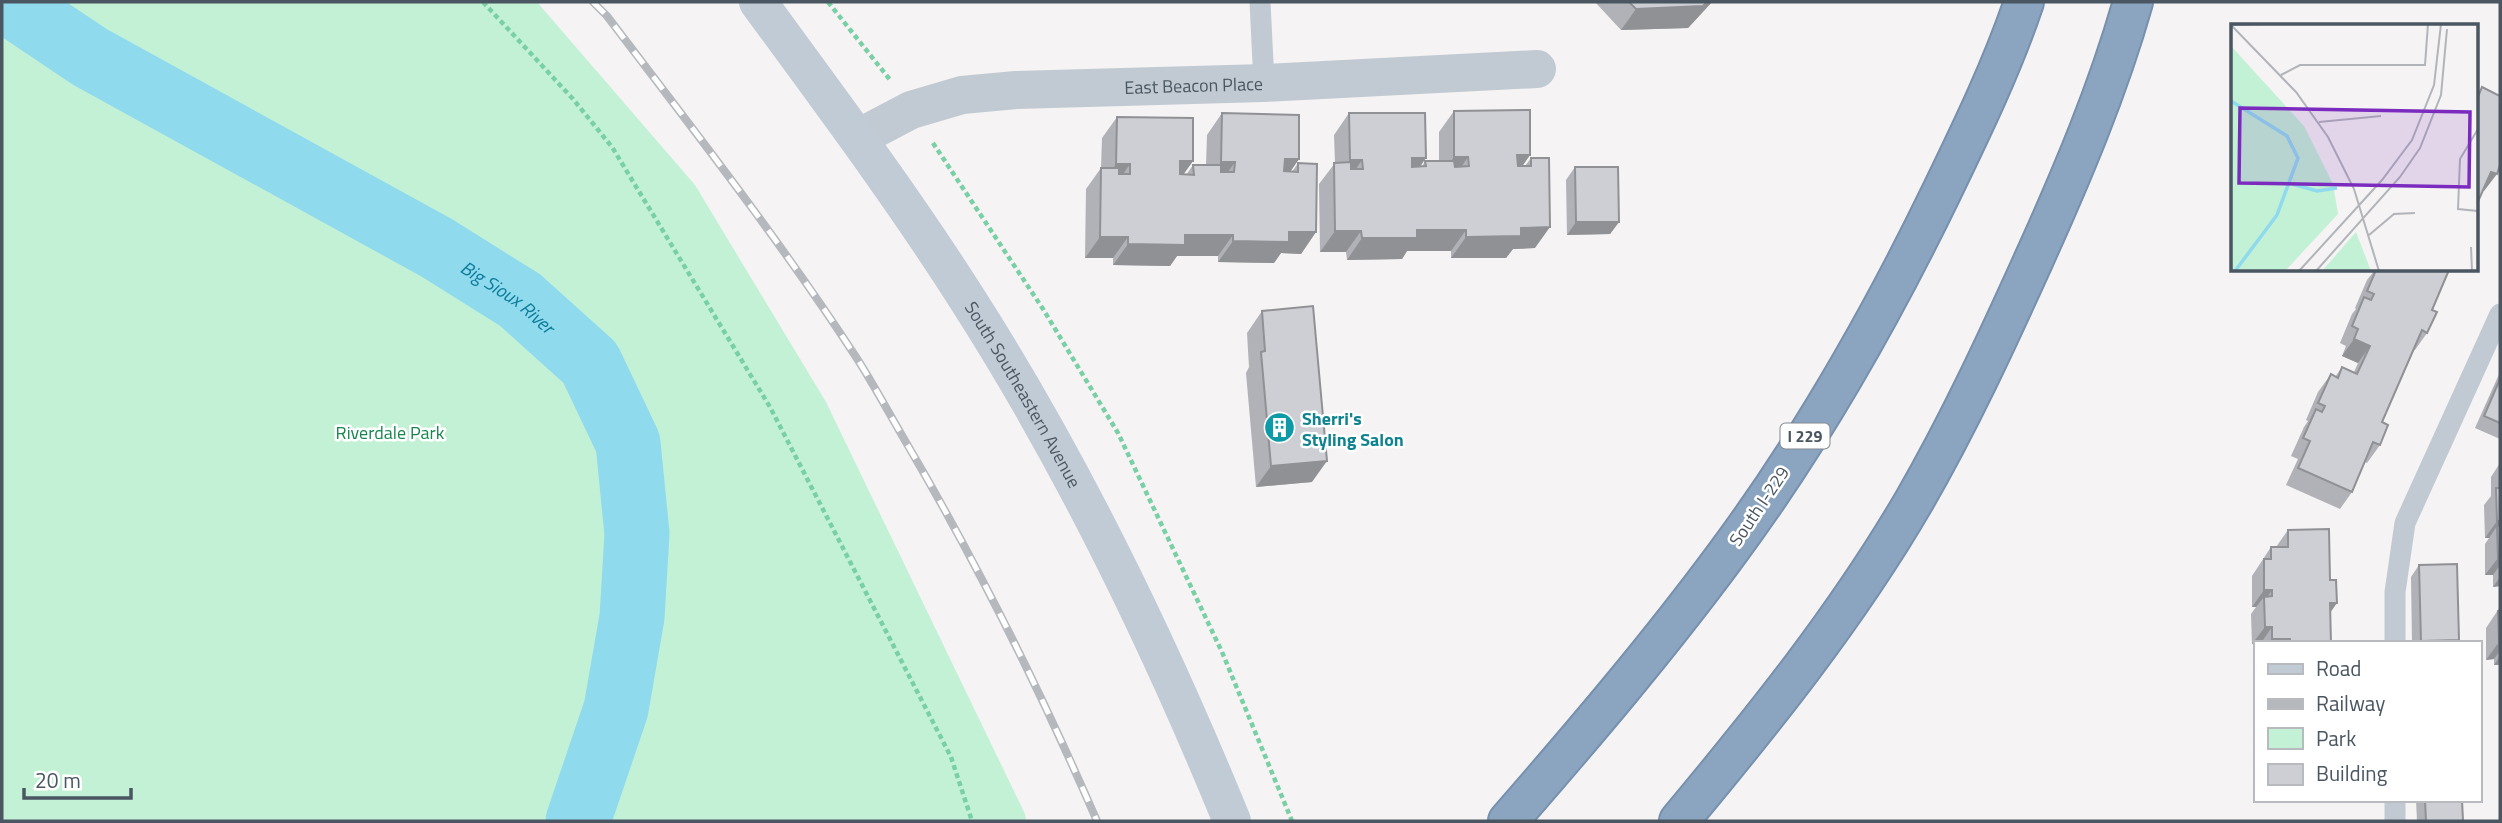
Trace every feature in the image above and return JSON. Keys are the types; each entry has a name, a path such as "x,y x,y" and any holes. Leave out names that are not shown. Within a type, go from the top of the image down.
{"highway":[{"name":"South I-229","path":"1508,821 1648,654 1726,555 1776,483 1871,327 1928,221 1973,127 2024,2"},
{"path":"1679,821 1756,728 1864,581 1913,501 1964,409 2052,219 2097,108 2133,2"}],"main road":[{"name":"South Southeastern Avenue","path":"758,2 858,138 967,298 1089,512 1186,710 1232,821"}],"street":[{"name":"East Beacon Place","path":"858,138 911,110 962,95 1016,90 1264,83 1537,69"}],"lane":[{"path":"1259,2 1264,83"},
{"path":"2395,641 2395,592 2405,523 2500,314"},
{"path":"2395,802 2395,821"}],"path":[{"path":"483,2 573,99 611,148 770,407 951,757 972,821"},
{"path":"828,2 891,80 1043,309 1118,433 1222,652 1292,821"}],"green space":[{"name":"Riverdale Park","path":"2,2 537,2 695,185 826,402 1025,814 1026,821 2,821"}],"building":[{"path":"1629,2 1707,2 1703,6 1636,9"},
{"path":"2482,87 2500,96 2500,165 2497,174 2491,172 2478,201 2478,97"},
{"path":"1530,110 1530,155 1517,155 1518,166 1531,166 1531,158 1549,158 1550,227 1521,228 1521,236 1466,237 1466,230 1417,230 1417,238 1362,238 1361,231 1335,231 1334,163 1351,162 1351,169 1363,169 1362,160 1350,160 1349,113 1425,113 1426,158 1412,158 1412,167 1426,166 1425,161 1454,161 1455,167 1469,166 1468,157 1454,157 1454,111"},
{"path":"1222,113 1299,115 1299,159 1285,159 1284,171 1298,172 1298,163 1317,164 1316,232 1289,232 1289,242 1233,241 1233,235 1185,235 1185,245 1128,244 1128,237 1100,237 1101,168 1119,168 1119,174 1130,174 1130,164 1116,164 1117,117 1193,118 1193,161 1180,161 1180,174 1194,175 1193,165 1221,165 1221,172 1234,172 1235,162 1221,162"},
{"path":"1575,167 1618,167 1619,222 1576,222"},
{"path":"2376,271 2449,271 2432,310 2437,312 2427,333 2422,330 2382,422 2388,425 2380,445 2373,442 2352,492 2298,468 2310,441 2303,438 2316,409 2322,412 2325,406 2318,403 2331,374 2338,378 2342,367 2357,374 2370,346 2354,339 2358,329 2352,326 2364,297 2371,300 2374,294 2367,291"},
{"name":"Sherri's Styling Salon","path":"1313,306 1327,461 1271,466 1261,352 1265,351 1262,311"},
{"path":"2500,379 2500,423 2484,416"},
{"path":"2496,488 2500,488 2500,521 2497,521"},
{"path":"2497,526 2500,526 2500,558 2498,558"},
{"path":"2329,529 2330,580 2336,580 2337,603 2330,603 2331,641 2272,639 2272,627 2265,627 2264,597 2272,596 2272,590 2264,590 2264,559 2271,559 2271,547 2288,547 2288,530"},
{"path":"2457,564 2459,640 2421,641 2419,565"},
{"path":"2500,611 2500,642 2499,642"},
{"path":"2425,802 2462,802 2463,821 2426,821"}],"waterway":[{"name":"Big Sioux River","path":"8,2 90,57 437,248 520,300 590,363 628,443 637,534 632,617 616,709 578,821"}],"railway":[{"path":"593,2 607,16 734,184 797,270 863,368 984,582 1054,725 1097,821"}],"place":[{"name":"Sherri's Styling Salon","path":"1279,428"}]}
